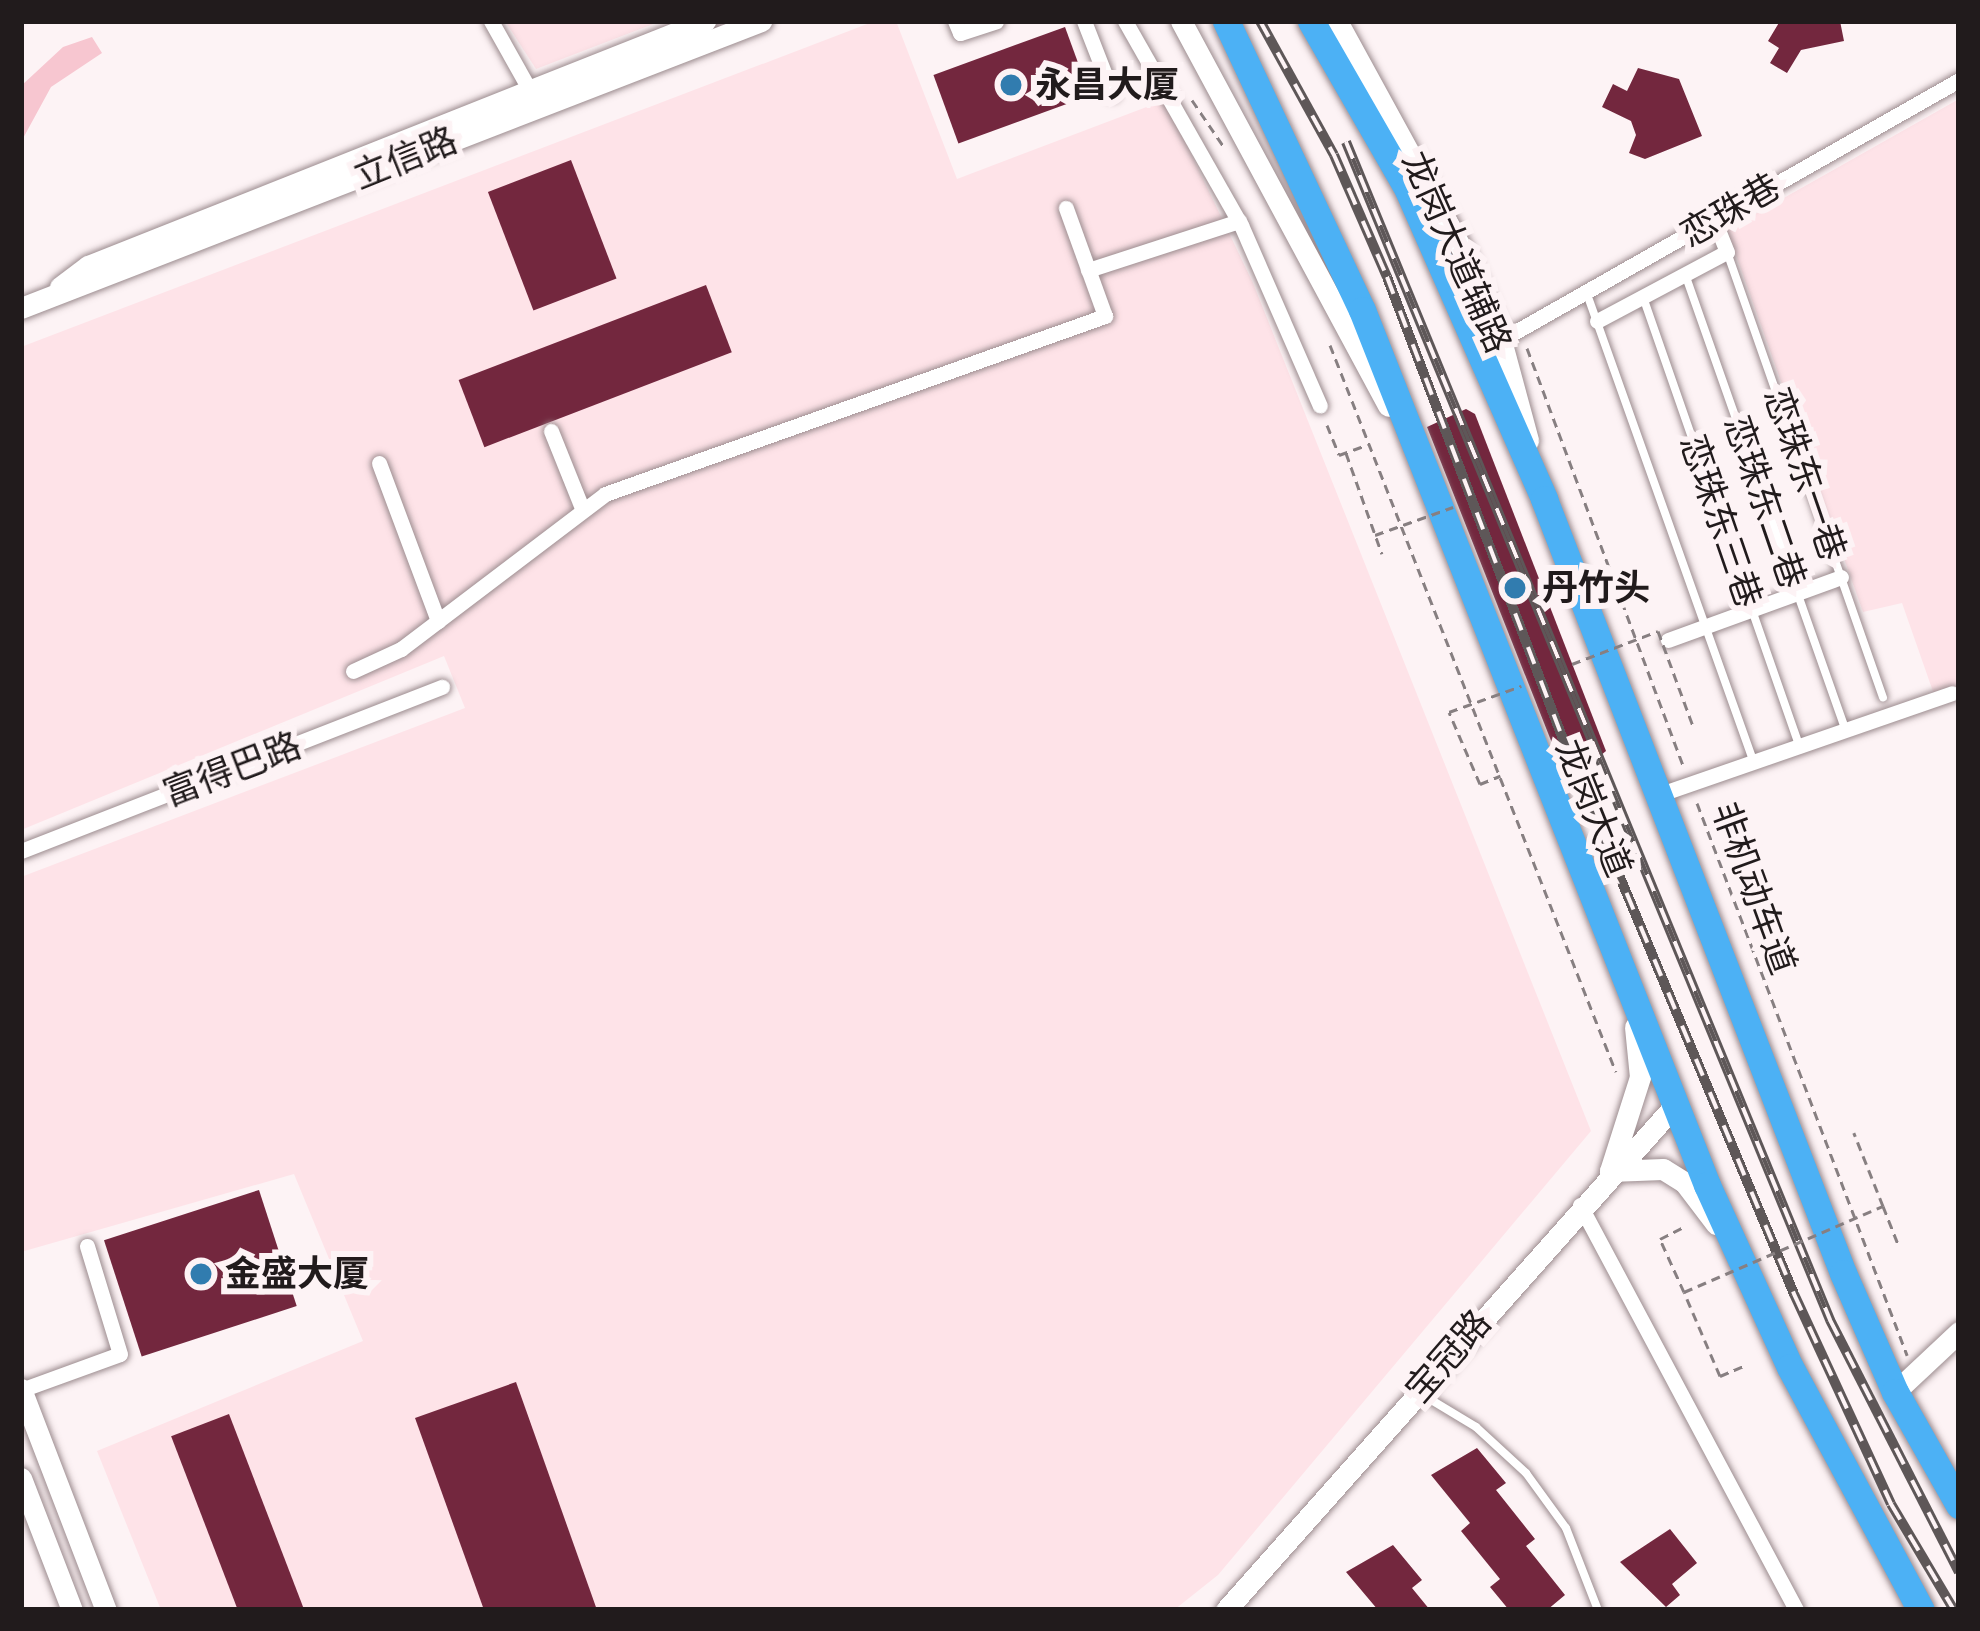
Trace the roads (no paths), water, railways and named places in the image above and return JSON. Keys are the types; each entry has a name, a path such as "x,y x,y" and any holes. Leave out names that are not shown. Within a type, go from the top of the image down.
{"highway":[{"name":"龙岗大道","path":"1226,21 1362,310 1424,482 1675,1106 1741,1258 1887,1558 1921,1610"},
{"name":"龙岗大道","path":"1311,21 1408,190 1544,499 1658,795 1959,1505"}],"street":[{"path":"490,21 528,87"},
{"name":"立信路","path":"249,210 646,52 705,21"},
{"name":"立信路","path":"21,308 528,87 761,21"},
{"path":"955,21 960,34 996,21"},
{"path":"1084,21 1112,93"},
{"path":"1125,21 1239,221 1320,406"},
{"path":"1181,21 1288,211 1424,482"},
{"name":"龙岗大道辅路","path":"1336,21 1427,174 1511,335 1544,499"},
{"name":"恋珠巷","path":"1511,335 1959,80"},
{"path":"353,671 438,621 582,508 658,472 1105,316 1066,208"},
{"path":"1597,321 1727,252 1714,219"},
{"path":"1088,270 1239,221"},
{"path":"551,431 582,508"},
{"path":"379,463 438,621"},
{"path":"1668,640 1841,577"},
{"name":"富得巴路","path":"21,851 442,687"},
{"path":"1658,795 1952,693"},
{"path":"1620,968 1640,1077 1610,1171 1642,1165 1684,1182 1741,1258"},
{"name":"宝冠路","path":"1226,1610 1610,1171 1675,1106"},
{"path":"1580,1205 1796,1610"},
{"path":"87,1246 119,1354 21,1390 106,1610"},
{"path":"1906,1384 1959,1332"},
{"path":"21,1478 72,1610"}],"lane":[{"name":"恋珠东一巷","path":"1727,252 1883,697"},
{"name":"恋珠东二巷","path":"1685,274 1845,730"},
{"path":"1586,292 1753,762"},
{"name":"恋珠东三巷","path":"1643,296 1800,746"},
{"path":"1417,1391 1475,1426 1526,1473 1566,1528 1598,1610"}],"railway":[{"path":"1260,21 1334,155 1387,277 1571,760 1794,1294 1891,1504 1954,1610"},
{"path":"1346,142 1830,1320 1959,1572"}],"place":[{"name":"永昌大厦","path":"1011,85"},
{"name":"丹竹头","path":"1515,588"},
{"name":"金盛大厦","path":"201,1274"}]}
